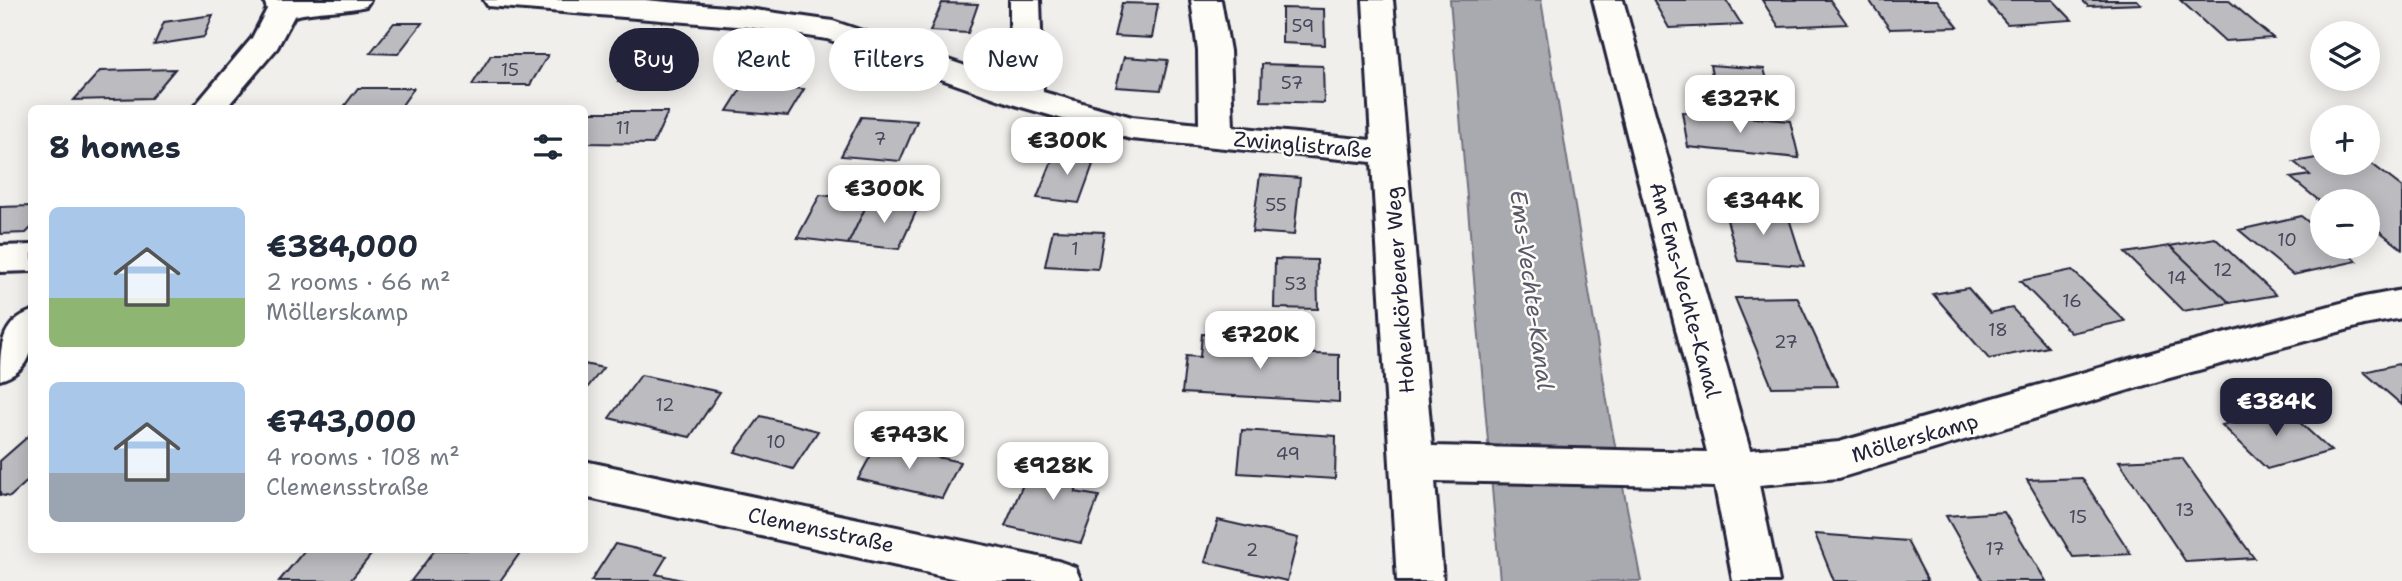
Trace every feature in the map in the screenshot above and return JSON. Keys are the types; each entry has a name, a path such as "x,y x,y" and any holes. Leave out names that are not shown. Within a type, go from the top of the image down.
{"street":[{"path":"212,105 266,41 280,4 355,0"},
{"name":"Zwinglistraße","path":"499,0 551,1 748,18 837,15 1027,98 1131,128 1390,153"},
{"path":"1025,0 1027,98"},
{"name":"Zwinglistraße","path":"1206,0 1212,23 1216,73 1216,137"},
{"name":"Hohenkörbener Weg","path":"1378,0 1420,581"},
{"name":"Am Ems-Vechte-Kanal","path":"1608,0 1733,468 1756,581"},
{"path":"0,259 28,258"},
{"name":"Möllerskamp","path":"1413,463 1733,468 1788,467 1839,460 2162,365 2364,311 2402,304"},
{"path":"0,365 28,330"},
{"path":"0,365 28,368"},
{"name":"Clemensstraße","path":"588,481 1058,581"}],"water":[{"name":"Ems-Vechte-Kanal","path":"1450,0 1541,0 1610,419 1641,581 1500,581"}],"building":[{"path":"1653,0 1726,0 1742,25 1669,28"},
{"path":"1762,0 1830,0 1847,24 1779,27"},
{"path":"1869,0 1937,0 1958,27 1890,29"},
{"path":"1986,0 2053,0 2072,20 2007,24"},
{"path":"2082,0 2137,0 2141,4 2088,6"},
{"path":"2180,0 2228,0 2273,38 2225,41"},
{"path":"942,3 978,4 970,28 963,28 963,33 949,32 949,28 931,28"},
{"path":"1122,3 1158,4 1152,38 1114,36"},
{"path":"1282,8 1324,9 1325,45 1282,43"},
{"path":"213,15 204,37 154,45 164,22"},
{"path":"394,23 422,23 398,54 370,53"},
{"path":"491,55 548,55 530,85 472,85"},
{"path":"1124,57 1168,60 1161,90 1116,87"},
{"path":"1262,64 1323,66 1324,103 1261,101"},
{"path":"1710,65 1764,69 1774,104 1717,99"},
{"path":"175,69 151,98 74,100 100,71"},
{"path":"358,88 414,88 402,105 345,105"},
{"path":"740,91 803,91 788,116 727,111"},
{"path":"588,112 668,112 653,144 588,143"},
{"path":"1682,112 1790,121 1799,158 1688,147"},
{"path":"861,117 917,121 900,161 841,156"},
{"path":"1056,151 1096,156 1079,203 1037,198"},
{"path":"2310,159 2310,175 2294,162"},
{"path":"2380,170 2402,187 2402,249 2380,232 2380,189 2310,189 2310,193 2291,178 2310,175 2380,175"},
{"path":"1260,175 1300,178 1294,235 1252,232"},
{"path":"820,195 869,200 848,244 797,238"},
{"path":"869,200 919,205 899,249 848,244"},
{"path":"28,206 28,231 0,234 0,207"},
{"path":"1724,208 1787,212 1804,266 1738,261"},
{"path":"2301,216 2310,223 2310,259 2357,261 2293,275 2239,230"},
{"path":"1053,230 1104,232 1098,269 1045,266"},
{"path":"2215,238 2276,295 2230,303 2170,246"},
{"path":"2170,246 2230,303 2183,311 2125,253"},
{"path":"1275,259 1317,260 1318,309 1274,308"},
{"path":"2072,270 2125,321 2071,333 2020,281"},
{"path":"1968,288 1990,313 2012,308 2048,347 1989,359 1933,294"},
{"path":"1797,297 1838,386 1772,387 1735,298"},
{"path":"1202,334 1272,338 1271,352 1339,355 1339,402 1182,393 1186,356 1200,357"},
{"path":"2398,364 2402,368 2402,405 2364,372"},
{"path":"588,365 603,368 588,387"},
{"path":"641,375 720,392 690,437 609,418"},
{"path":"2284,408 2331,451 2267,469 2222,425"},
{"path":"761,416 818,431 793,469 735,452"},
{"path":"1242,430 1336,436 1335,479 1238,473"},
{"path":"28,436 28,481 10,497 0,495 0,461"},
{"path":"877,444 960,462 942,498 858,479"},
{"path":"1035,457 1085,468 1075,492 1099,496 1081,543 1005,526"},
{"path":"2182,458 2254,558 2186,562 2119,461"},
{"path":"2082,478 2131,554 2073,557 2027,480"},
{"path":"2004,512 2046,581 1983,581 1946,516"},
{"path":"1218,520 1298,538 1287,581 1205,562"},
{"path":"1815,534 1907,541 1928,581 1834,581"},
{"path":"615,544 667,556 656,574 686,581 591,581"},
{"path":"302,553 373,553 350,581 279,581"},
{"path":"433,553 520,553 500,581 411,581"}]}
